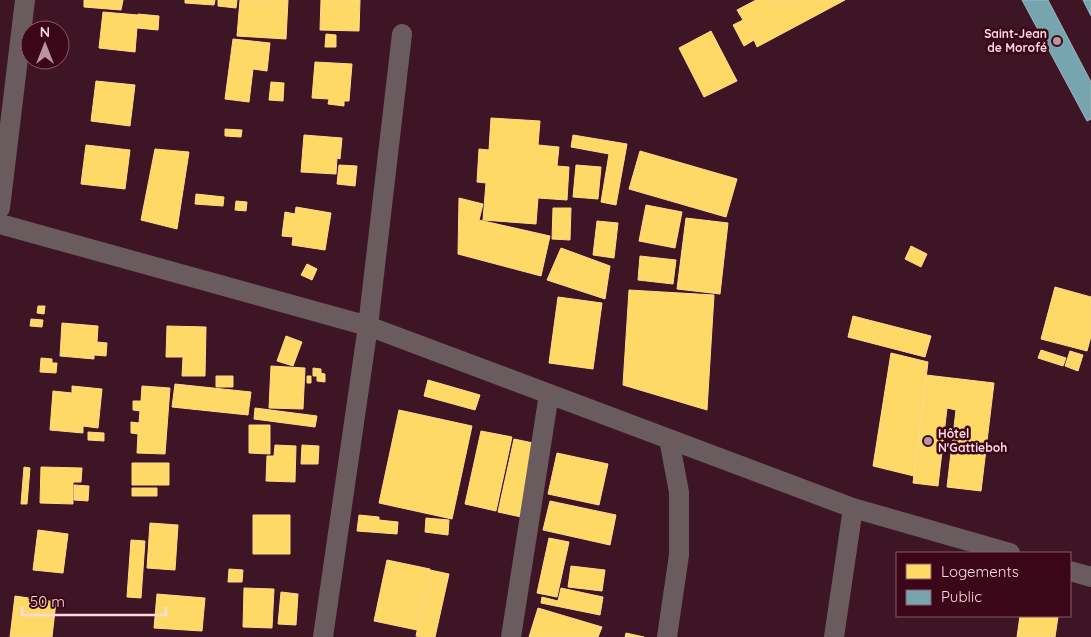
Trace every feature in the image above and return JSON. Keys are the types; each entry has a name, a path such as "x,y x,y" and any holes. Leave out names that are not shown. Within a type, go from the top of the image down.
{"street":[{"path":"0,208 25,0"},
{"path":"324,637 368,326 402,34"},
{"path":"0,224 368,326 854,508 1007,552"},
{"path":"511,637 549,394"},
{"path":"666,637 680,555 680,492 669,439"},
{"path":"834,637 854,508"},
{"path":"1071,571 1091,577"}],"building: Logements":[{"path":"84,0 123,0 121,10 84,7"},
{"path":"185,0 215,0 214,5 185,3"},
{"path":"218,0 237,0 236,8 218,6"},
{"path":"240,0 288,0 286,39 237,36"},
{"path":"321,0 360,0 359,31 320,30"},
{"path":"756,0 845,0 757,47 754,40 744,46 733,25 743,20 737,10"},
{"path":"103,12 138,15 135,52 99,48"},
{"path":"138,14 159,16 158,30 137,28"},
{"path":"711,31 737,81 704,97 679,48"},
{"path":"326,34 336,35 336,47 325,47"},
{"path":"233,39 270,43 267,71 253,69 249,102 225,99"},
{"path":"315,62 352,64 349,101 344,101 344,106 328,104 329,99 312,98"},
{"path":"96,81 135,85 130,126 91,121"},
{"path":"271,82 284,83 283,101 269,100"},
{"path":"491,118 540,121 538,145 559,147 557,166 569,167 567,200 538,198 536,224 483,220 486,183 477,182 479,149 489,150"},
{"path":"225,129 242,130 241,137 225,136"},
{"path":"304,135 342,138 340,159 337,158 336,174 301,172"},
{"path":"573,135 627,144 616,205 601,202 609,154 571,147"},
{"path":"86,145 130,150 125,189 81,184"},
{"path":"155,149 189,152 177,229 141,220"},
{"path":"640,151 737,179 726,217 629,189"},
{"path":"339,165 357,166 355,186 337,184"},
{"path":"576,165 601,167 598,199 573,197"},
{"path":"196,194 224,197 223,206 195,204"},
{"path":"459,198 483,204 479,220 550,236 541,276 458,254"},
{"path":"236,201 247,202 246,211 235,210"},
{"path":"646,205 682,212 675,248 639,241"},
{"path":"296,207 331,213 325,250 292,245 293,237 282,236 285,212 295,214"},
{"path":"553,208 571,208 570,240 552,239"},
{"path":"686,218 728,223 720,294 677,289"},
{"path":"597,221 618,223 614,258 593,255"},
{"path":"911,246 927,254 921,267 905,259"},
{"path":"561,248 610,266 605,299 547,280"},
{"path":"640,256 676,260 673,284 638,280"},
{"path":"307,264 317,269 312,280 301,275"},
{"path":"1055,287 1091,297 1091,336 1087,351 1041,339"},
{"path":"629,290 714,295 707,410 623,385"},
{"path":"558,297 602,303 593,369 549,363"},
{"path":"38,306 45,306 44,314 37,313"},
{"path":"853,316 931,336 925,357 848,337"},
{"path":"31,319 43,320 42,327 30,326"},
{"path":"62,323 98,326 97,342 107,343 106,356 94,355 94,359 60,356"},
{"path":"167,326 206,327 205,376 182,376 183,357 166,357"},
{"path":"286,336 302,342 293,366 277,361"},
{"path":"1041,350 1066,358 1063,366 1038,358"},
{"path":"1070,351 1083,355 1078,371 1065,366"},
{"path":"891,353 928,362 914,476 873,466"},
{"path":"41,358 52,359 52,363 57,363 56,373 40,372"},
{"path":"271,366 305,368 303,409 269,408"},
{"path":"313,368 321,369 321,373 325,374 325,382 317,381 317,376 313,376"},
{"path":"926,375 994,383 981,491 947,487 956,410 947,408 938,486 913,483"},
{"path":"216,376 233,376 233,387 216,387"},
{"path":"307,376 311,376 311,383 307,383"},
{"path":"428,380 480,395 475,410 424,396"},
{"path":"175,384 251,392 248,415 172,407"},
{"path":"72,386 102,389 98,428 83,426 83,433 50,430 53,391 72,393"},
{"path":"142,386 170,388 165,454 137,453 138,434 131,433 131,422 139,423 140,411 133,410 133,401 141,401"},
{"path":"255,408 317,416 315,427 254,419"},
{"path":"399,410 472,426 452,519 379,503"},
{"path":"249,425 270,425 270,454 249,453"},
{"path":"481,431 512,437 496,511 465,504"},
{"path":"88,432 104,433 104,441 88,440"},
{"path":"514,439 538,444 521,517 498,512"},
{"path":"275,445 296,446 295,482 266,481 267,456 274,456"},
{"path":"302,445 319,446 318,464 301,464"},
{"path":"557,453 608,464 599,505 548,494"},
{"path":"132,463 169,463 169,485 132,485"},
{"path":"24,467 30,468 27,504 21,504"},
{"path":"41,467 82,468 81,482 73,482 73,504 40,503"},
{"path":"74,485 89,486 88,501 74,500"},
{"path":"132,488 157,488 157,496 132,496"},
{"path":"550,501 616,515 610,545 543,530"},
{"path":"253,515 290,515 290,554 253,554"},
{"path":"359,515 379,517 379,520 398,522 397,534 357,531"},
{"path":"426,518 449,520 448,535 425,532"},
{"path":"150,523 178,525 175,570 147,568"},
{"path":"38,530 68,534 63,573 33,570"},
{"path":"549,538 569,542 557,597 537,593"},
{"path":"131,540 145,541 141,598 127,597"},
{"path":"387,560 430,569 417,630 374,621"},
{"path":"571,566 605,570 602,591 568,587"},
{"path":"229,569 243,570 242,582 228,582"},
{"path":"430,570 449,574 435,637 421,637 416,636"},
{"path":"244,588 274,589 272,628 243,627"},
{"path":"561,588 603,597 600,615 541,603 542,597 558,601"},
{"path":"281,592 298,594 296,625 278,624"},
{"path":"157,594 205,598 202,631 154,628"},
{"path":"15,596 56,602 52,637 10,637"},
{"path":"538,608 602,627 598,637 529,637"},
{"path":"1020,617 1058,617 1055,637 1017,637"},
{"path":"626,633 644,637 625,637"}],"building: Public":[{"name":"Saint-Jean de Morofé","path":"1022,0 1048,0 1091,82 1091,119 1087,121"},
{"path":"1083,0 1091,0 1091,16"}],"place":[{"name":"Saint-Jean de Morofé","path":"1057,41"},
{"name":"Hôtel N'Gattieboh","path":"928,441"}]}
